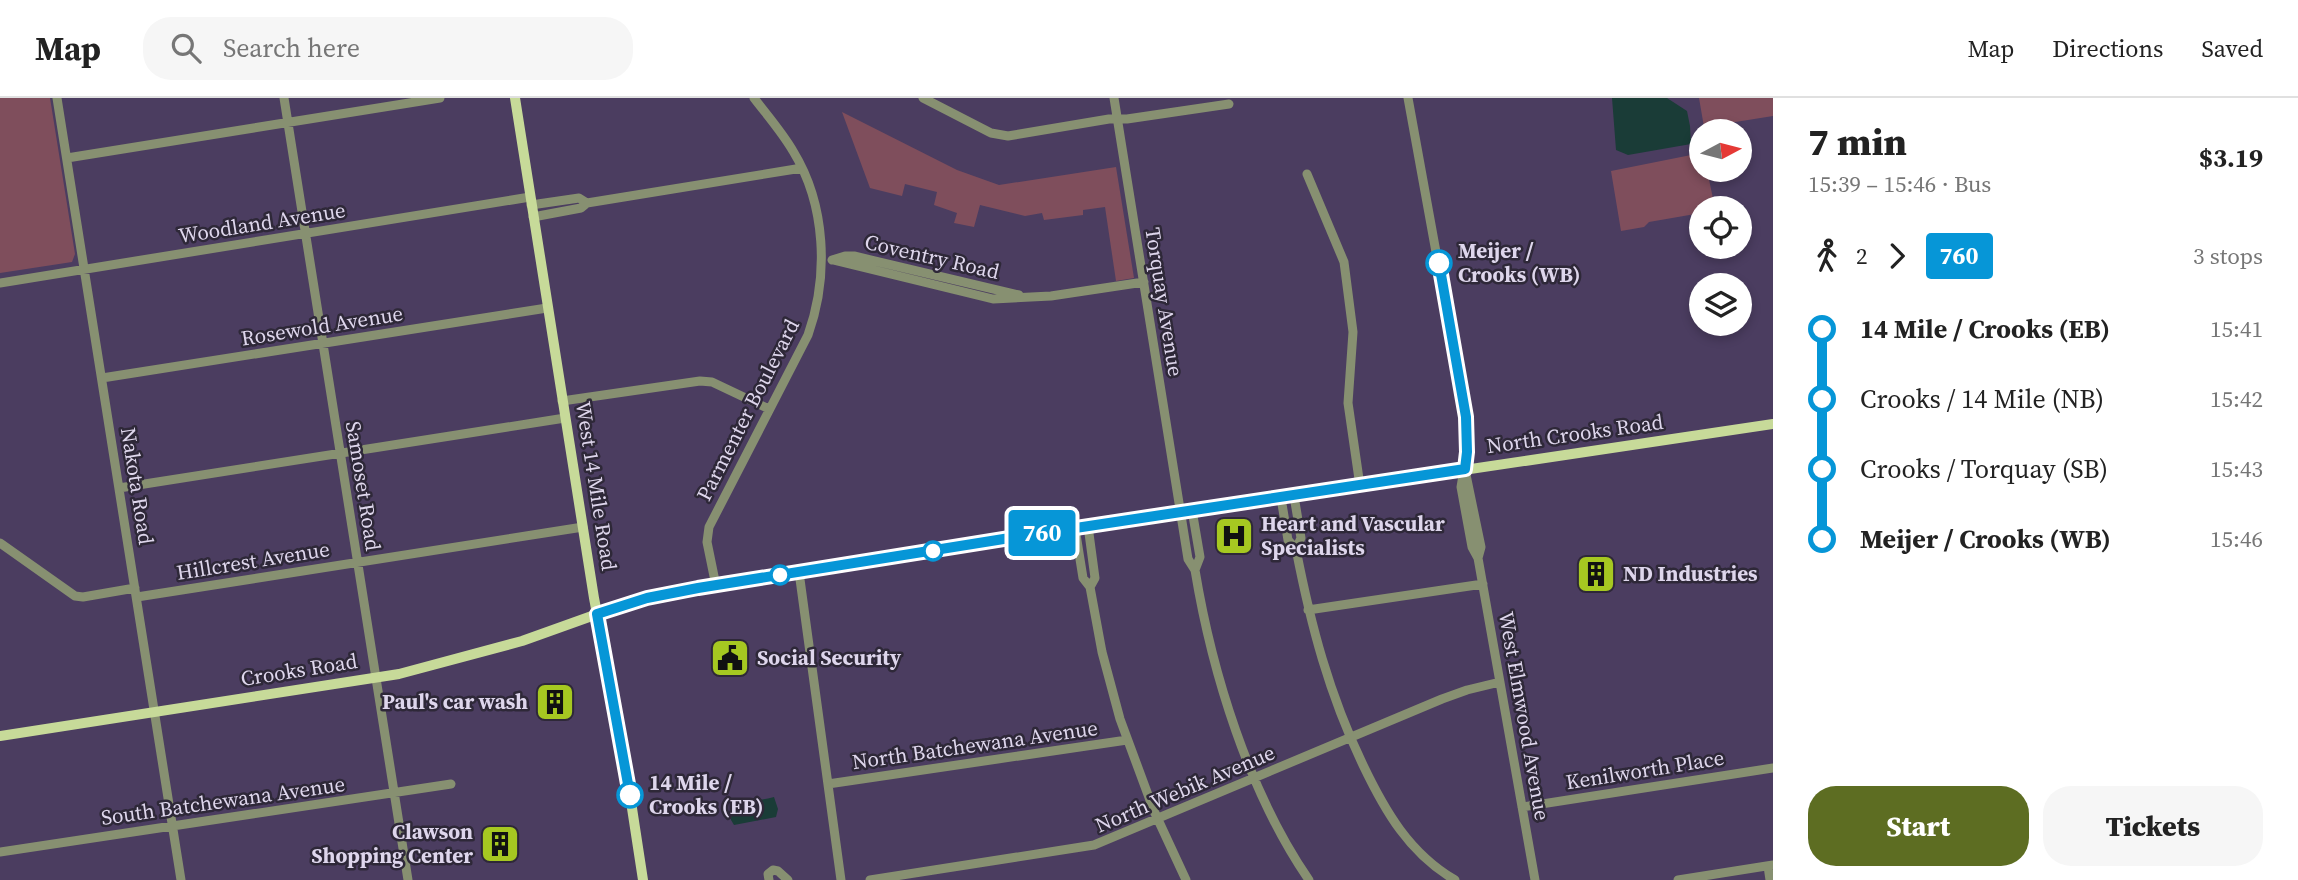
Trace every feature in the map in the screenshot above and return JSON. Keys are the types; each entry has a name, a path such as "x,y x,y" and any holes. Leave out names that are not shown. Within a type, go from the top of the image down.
{"main road":[{"name":"West 14 Mile Road","path":"515,98 562,401 643,880"},
{"name":"North Crooks Road","path":"597,614 660,594 1192,510 1773,424"},
{"name":"Crooks Road","path":"0,736 376,678 522,641 597,614"}],"street":[{"name":"Nakota Road","path":"57,98 181,880"},
{"name":"Samoset Road","path":"284,98 408,880"},
{"path":"66,158 440,98"},
{"name":"Parmenter Boulevard","path":"716,586 707,542 709,527 801,349 813,320 820,291 822,260 818,224 802,168 792,149 754,98"},
{"path":"923,98 1002,136 1229,104"},
{"name":"Torquay Avenue","path":"1114,98 1188,559 1195,570"},
{"name":"West Elmwood Avenue","path":"1408,98 1466,417 1465,469 1481,547 1478,558 1535,880"},
{"name":"Woodland Avenue","path":"0,283 306,234 532,206 581,208 587,203 802,168"},
{"path":"1307,174 1344,262 1353,332 1348,403 1360,486"},
{"name":"Coventry Road","path":"822,260 833,260 993,299 1051,296 1144,282"},
{"name":"Rosewold Avenue","path":"102,378 547,308"},
{"path":"562,401 700,381 712,382 769,409"},
{"path":"119,488 565,418"},
{"path":"1294,496 1301,538 1296,549"},
{"path":"1281,498 1288,540 1296,549 1308,610 1324,668 1350,738 1383,805 1401,833 1423,857 1455,880"},
{"path":"1192,510 1199,557 1195,570 1211,650 1235,728 1255,778 1309,880"},
{"path":"1088,526 1095,578 1090,587"},
{"name":"Hillcrest Avenue","path":"0,542 75,596 83,597 358,562 583,527"},
{"path":"1075,528 1083,578 1090,587 1105,663 1127,740 1157,820 1186,880"},
{"path":"799,572 841,880"},
{"path":"1308,610 1483,584"},
{"name":"North Webik Avenue","path":"870,880 1084,848 1157,820 1450,696 1500,682"},
{"name":"North Batchewana Avenue","path":"828,784 1127,740"},
{"name":"Kenilworth Place","path":"1522,807 1773,768"},
{"name":"South Batchewana Avenue","path":"0,852 451,784"},
{"path":"1678,880 1771,866 1770,880"},
{"path":"769,880 768,874 773,870 788,880"}],"shaded area":[{"path":"0,98 50,98 75,254 72,262 0,273"},
{"path":"1612,98 1667,98 1687,111 1689,144 1628,155 1616,150"},
{"path":"1699,98 1773,98 1773,116 1752,119 1703,119"},
{"path":"842,112 957,170 999,185 1116,167 1134,278 1116,281 1105,207 1083,210 1083,215 1044,220 1042,213 1025,216 980,205 974,227 954,223 957,213 934,205 937,192 905,184 902,196 870,188"},
{"path":"1689,155 1689,182 1710,182 1712,196 1689,196 1689,215 1649,222 1644,227 1621,231 1611,171"},
{"path":"774,797 778,809 776,817 734,825 731,820 732,805"}],"bus line":[{"name":"760","path":"630,795 597,614 660,594 1465,469 1466,417 1439,263"}],"place":[{"name":"Meijer / Crooks (WB)","path":"1439,263"},
{"name":"Heart and Vascular Specialists","path":"1234,536"},
{"name":"ND Industries","path":"1596,574"},
{"name":"Social Security","path":"730,658"},
{"name":"Paul's car wash","path":"555,702"},
{"name":"14 Mile / Crooks (EB)","path":"630,795"},
{"name":"Clawson Shopping Center","path":"500,844"}]}
